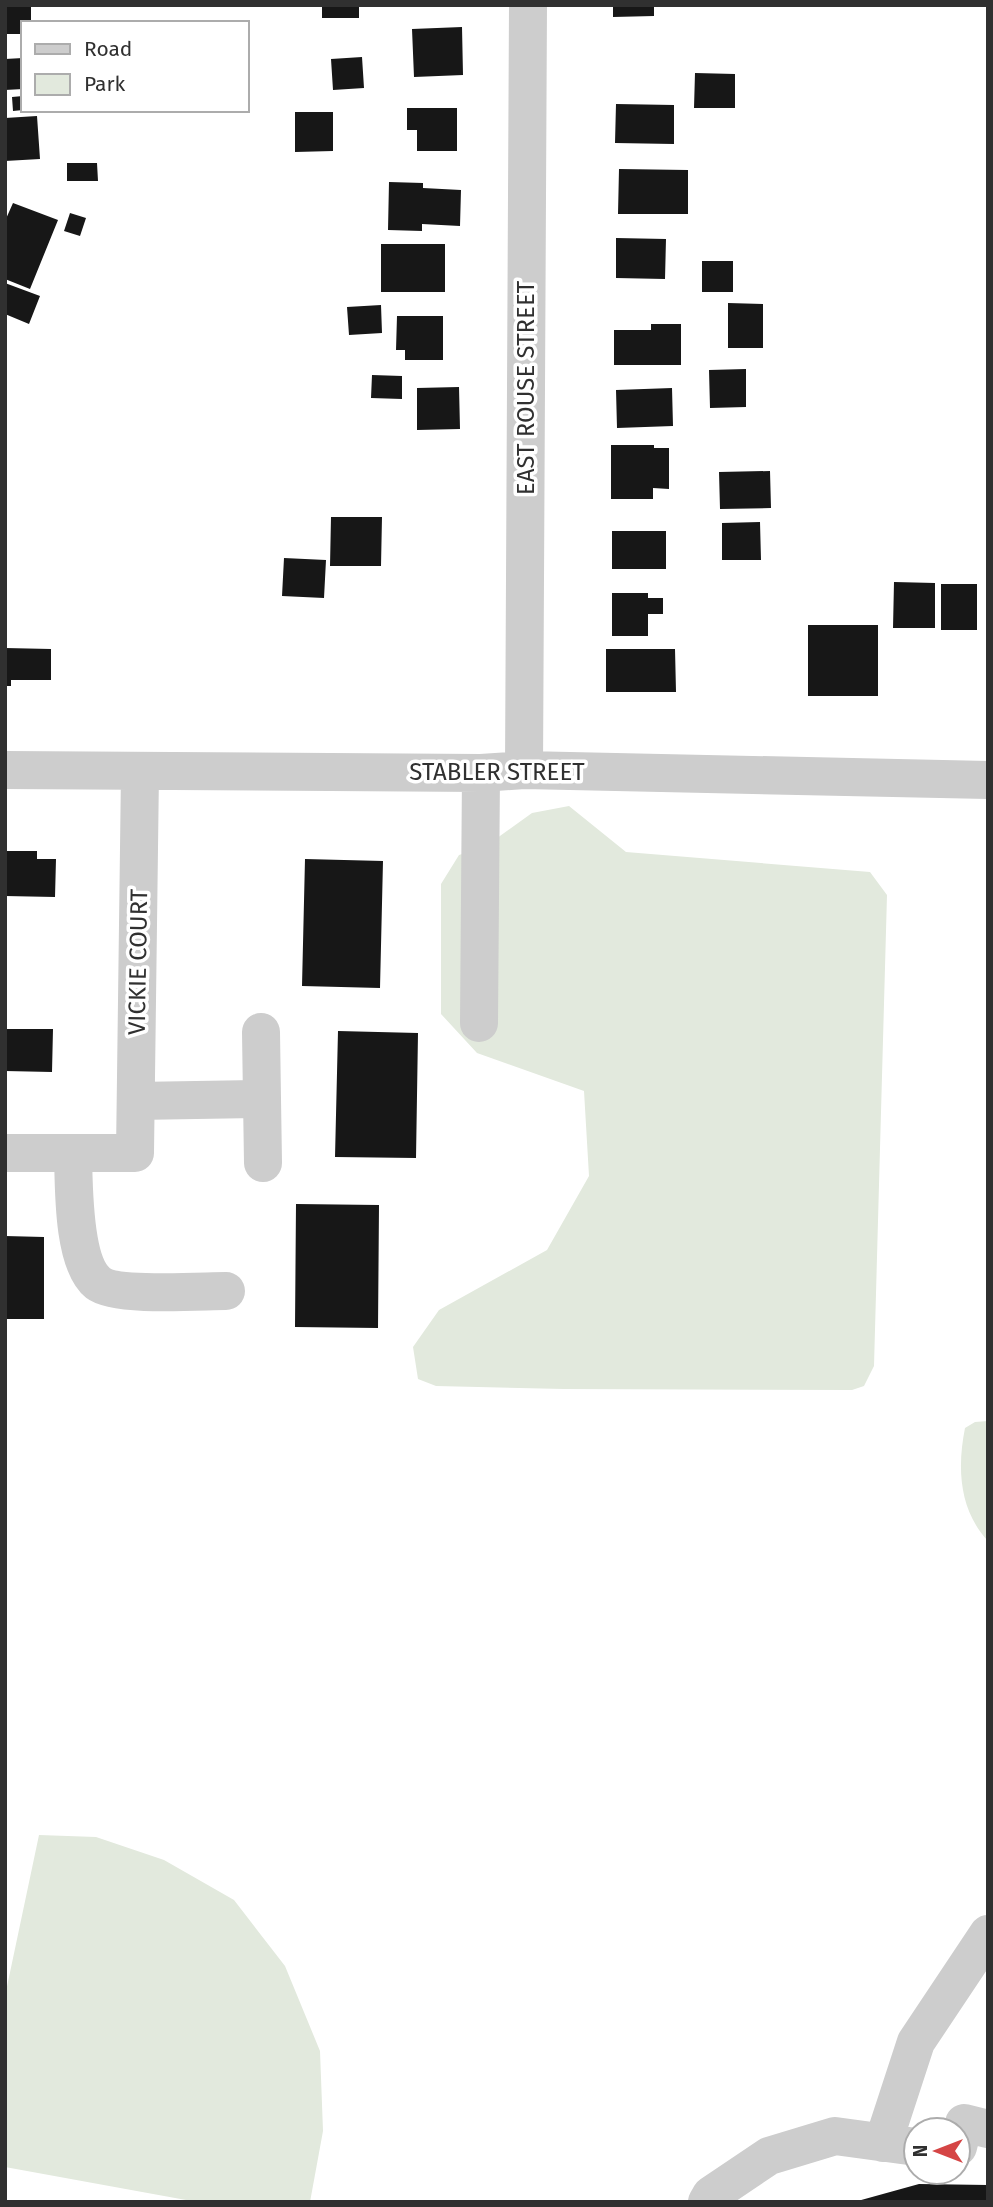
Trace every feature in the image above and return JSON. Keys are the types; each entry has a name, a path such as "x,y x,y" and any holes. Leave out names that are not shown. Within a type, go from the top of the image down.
{"street":[{"name":"EAST ROUSE STREET","path":"524,771 528,5"},
{"name":"STABLER STREET","path":"5,770 524,771 988,780"},
{"name":"VICKIE COURT","path":"73,1153 135,1153 140,772"},
{"path":"479,1023 481,773"},
{"path":"261,1032 263,1163"},
{"path":"136,1101 262,1100"},
{"path":"5,1153 73,1153 77,1235 87,1269 98,1284 122,1291 226,1291"},
{"path":"707,2202 711,2196 769,2156 835,2136 899,2145 916,2042 988,1934"}],"green space":[{"path":"569,806 626,852 870,872 887,895 874,1366 864,1386 852,1390 564,1389 436,1386 418,1379 413,1347 439,1310 547,1250 589,1176 584,1091 477,1053 441,1014 441,884 459,855 486,846 532,813"},
{"path":"988,1421 988,1541 978,1529 966,1502 961,1458 965,1428 975,1422"},
{"path":"39,1835 96,1837 164,1860 234,1900 285,1966 320,2051 323,2131 310,2202 197,2202 5,2167 5,1996"}],"building":[{"path":"5,5 31,5 31,21 21,21 21,34 5,34"},
{"path":"322,5 359,5 359,18 322,18"},
{"path":"613,5 654,5 654,16 613,17"},
{"path":"462,27 463,75 414,77 412,29"},
{"path":"362,57 364,88 333,90 331,59"},
{"path":"21,58 21,89 5,90 5,59"},
{"path":"695,73 735,74 735,108 694,108"},
{"path":"21,96 21,110 13,111 12,97"},
{"path":"616,104 674,105 674,144 615,143"},
{"path":"407,108 457,108 457,151 417,151 417,130 407,130"},
{"path":"295,112 333,112 333,151 295,152"},
{"path":"37,116 40,159 5,161 5,118"},
{"path":"67,163 97,163 98,181 67,181"},
{"path":"619,169 688,170 688,214 618,214"},
{"path":"389,182 423,183 423,188 461,190 460,226 422,224 422,231 388,230"},
{"path":"13,203 58,220 30,289 5,279 5,221"},
{"path":"70,213 86,218 80,236 64,231"},
{"path":"616,238 666,239 665,279 616,278"},
{"path":"381,244 445,244 445,292 381,292"},
{"path":"702,261 733,261 733,292 702,292"},
{"path":"5,283 40,296 29,324 5,314"},
{"path":"728,303 763,304 763,348 728,348"},
{"path":"381,305 382,333 349,335 347,307"},
{"path":"397,316 443,316 443,360 405,360 405,350 396,350"},
{"path":"651,324 681,324 681,365 614,365 614,330 651,330"},
{"path":"746,369 746,407 710,408 709,370"},
{"path":"372,375 402,376 402,399 371,398"},
{"path":"459,387 460,429 417,430 417,388"},
{"path":"672,388 673,426 617,428 616,390"},
{"path":"611,445 654,445 654,448 669,448 669,489 653,488 653,499 611,499"},
{"path":"770,471 771,508 720,509 719,472"},
{"path":"331,517 382,517 381,566 330,566"},
{"path":"760,522 761,560 722,560 722,523"},
{"path":"612,531 666,531 666,569 612,569"},
{"path":"284,558 326,560 324,598 282,596"},
{"path":"894,582 935,583 935,628 893,628"},
{"path":"941,584 977,584 977,630 941,630"},
{"path":"612,593 648,593 648,598 663,598 663,614 648,614 648,636 612,636"},
{"path":"808,625 878,625 878,696 808,696"},
{"path":"5,648 51,649 51,680 11,680 11,686 5,686"},
{"path":"606,649 675,649 676,692 606,692"},
{"path":"5,851 37,851 37,859 56,859 55,897 5,896"},
{"path":"305,859 383,861 380,988 302,986"},
{"path":"5,1029 53,1029 52,1072 5,1071"},
{"path":"338,1031 418,1033 416,1158 335,1157"},
{"path":"296,1204 379,1205 378,1328 295,1327"},
{"path":"5,1236 44,1237 44,1319 5,1319"},
{"path":"988,2185 988,2202 854,2202 912,2186"}]}
